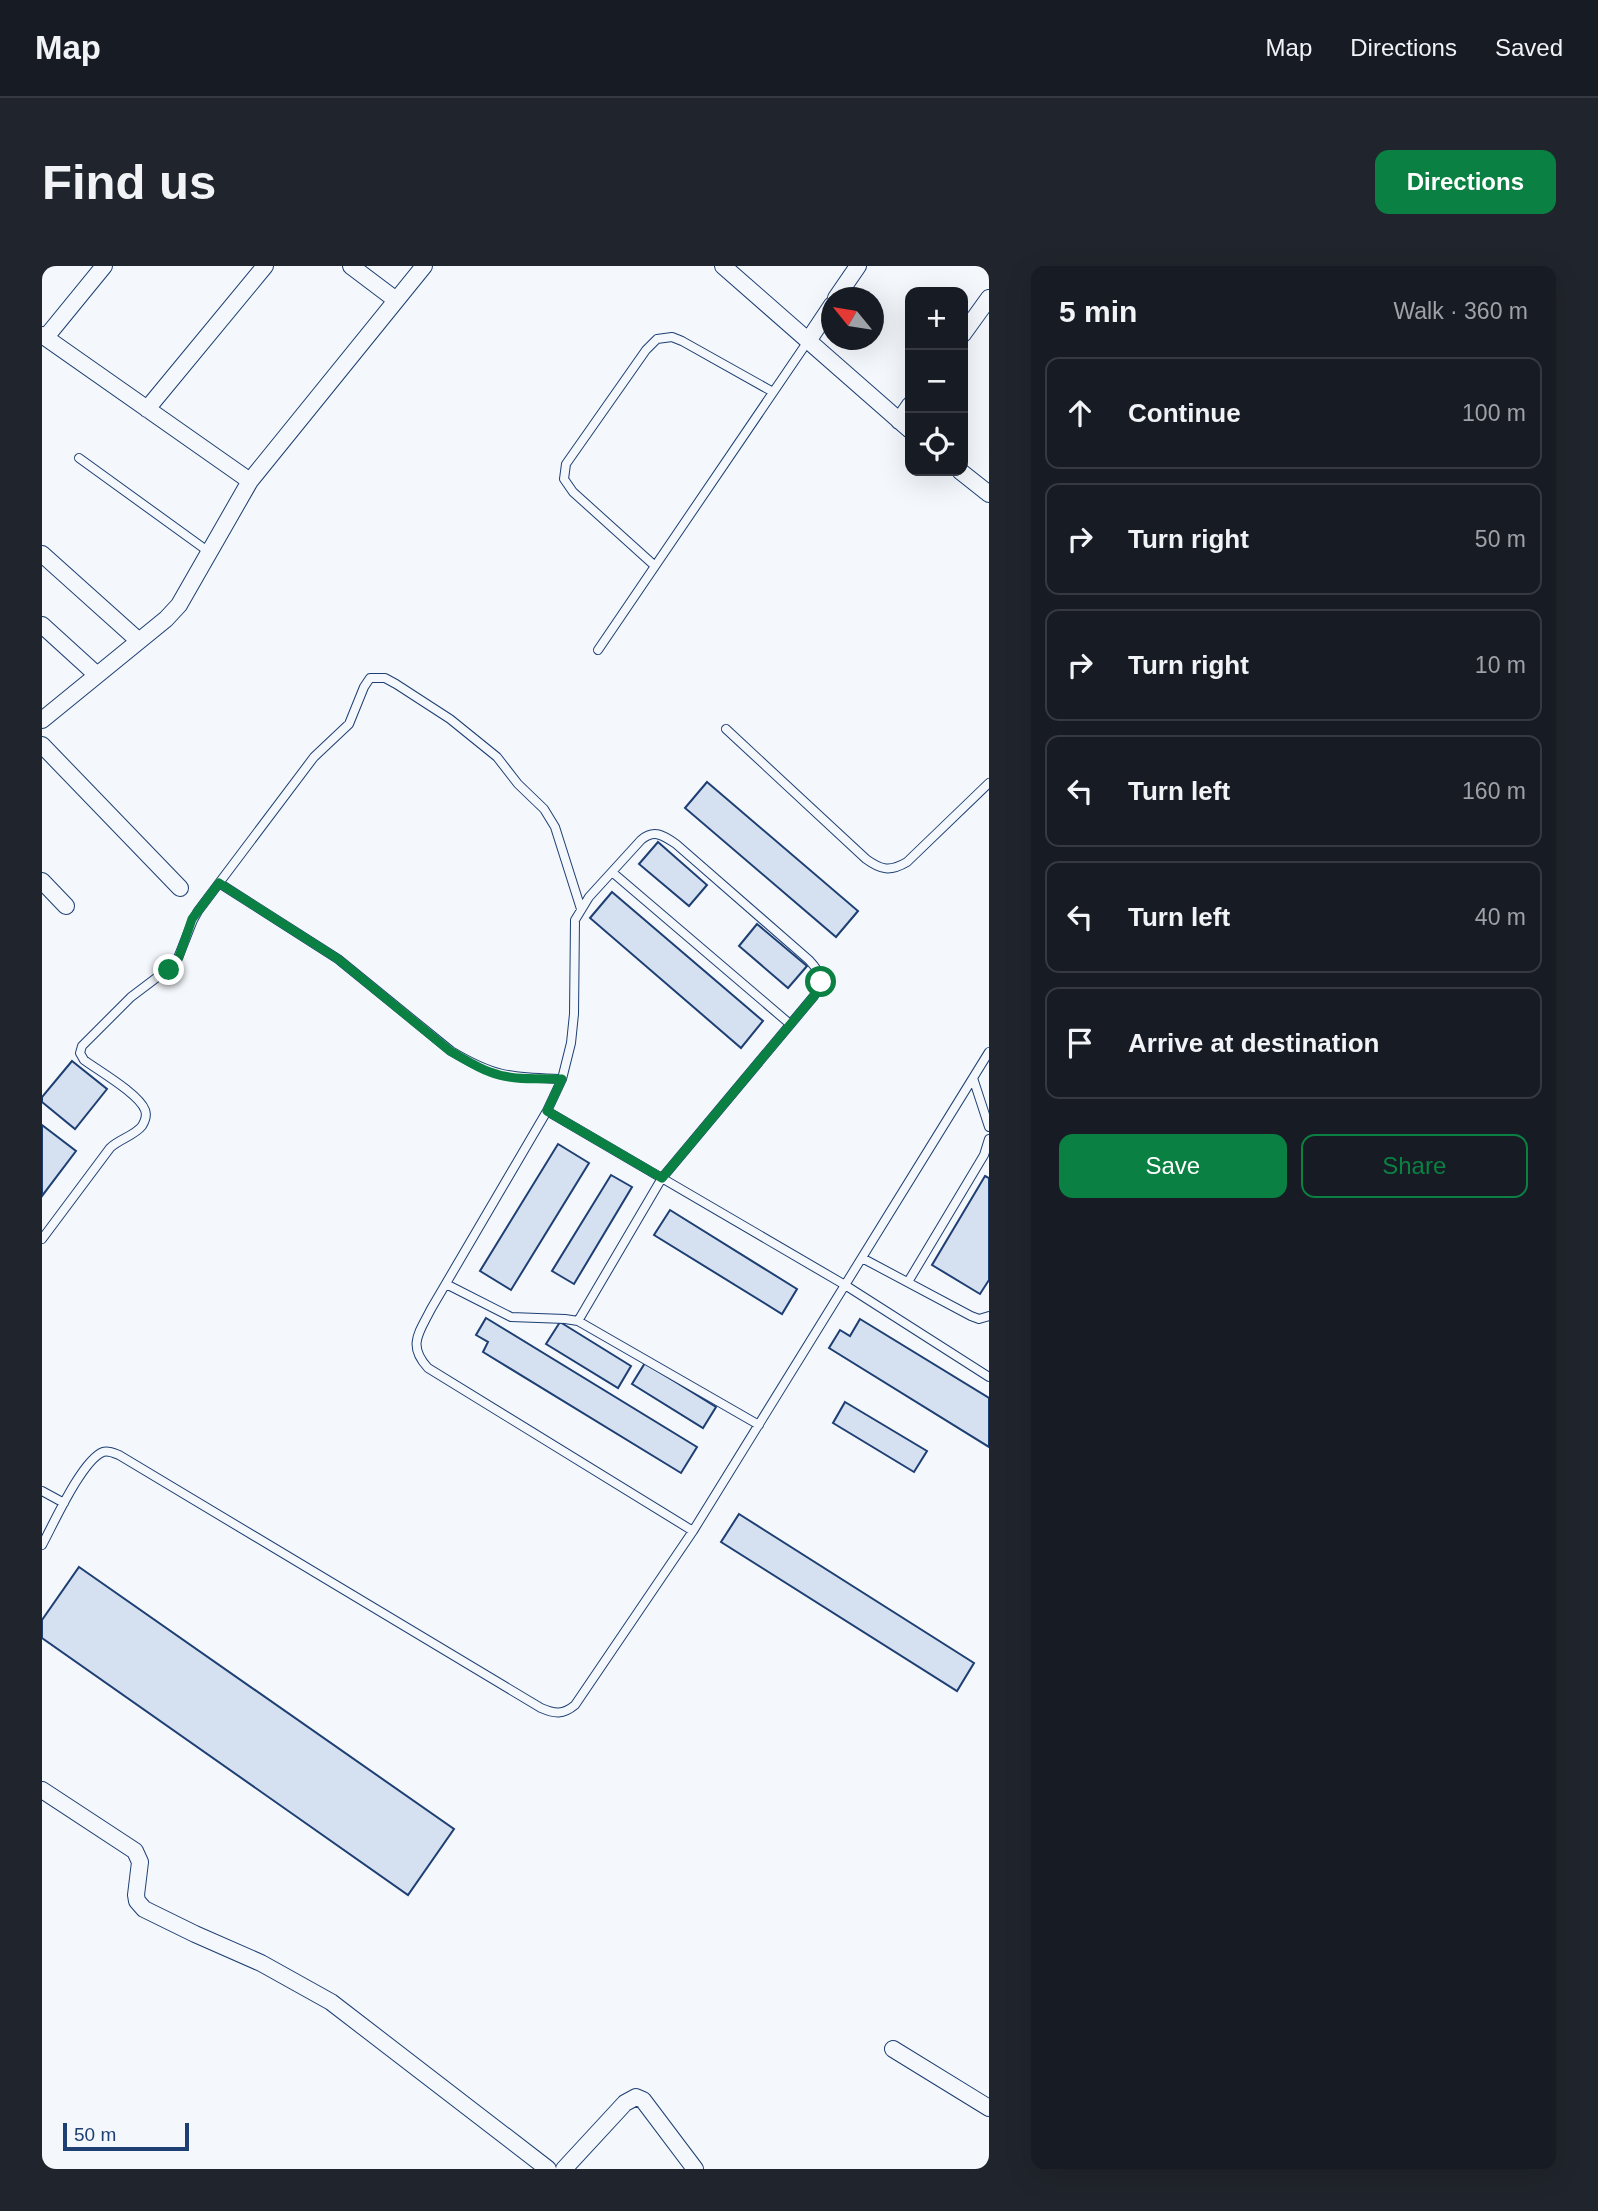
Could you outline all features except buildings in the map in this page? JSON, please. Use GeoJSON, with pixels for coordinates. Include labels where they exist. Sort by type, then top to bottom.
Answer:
{"type":"FeatureCollection","features":[{"type":"Feature","properties":{"kind":"street"},"geometry":{"type":"LineString","coordinates":[[104,266],[44,336],[250,481]]}},
{"type":"Feature","properties":{"kind":"street"},"geometry":{"type":"LineString","coordinates":[[147,409],[265,266]]}},
{"type":"Feature","properties":{"kind":"street"},"geometry":{"type":"LineString","coordinates":[[351,266],[396,300]]}},
{"type":"Feature","properties":{"kind":"street"},"geometry":{"type":"LineString","coordinates":[[42,720],[166,619],[179,605],[250,481],[424,266]]}},
{"type":"Feature","properties":{"kind":"street"},"geometry":{"type":"LineString","coordinates":[[723,266],[904,425]]}},
{"type":"Feature","properties":{"kind":"street"},"geometry":{"type":"LineString","coordinates":[[844,287],[858,266]]}},
{"type":"Feature","properties":{"kind":"street"},"geometry":{"type":"LineString","coordinates":[[968,327],[989,298]]}},
{"type":"Feature","properties":{"kind":"street"},"geometry":{"type":"LineString","coordinates":[[976,316],[989,328]]}},
{"type":"Feature","properties":{"kind":"street"},"geometry":{"type":"LineString","coordinates":[[808,341],[821,321]]}},
{"type":"Feature","properties":{"kind":"street"},"geometry":{"type":"LineString","coordinates":[[966,476],[989,494]]}},
{"type":"Feature","properties":{"kind":"street"},"geometry":{"type":"LineString","coordinates":[[42,554],[139,641]]}},
{"type":"Feature","properties":{"kind":"street"},"geometry":{"type":"LineString","coordinates":[[42,625],[97,675]]}},
{"type":"Feature","properties":{"kind":"street"},"geometry":{"type":"LineString","coordinates":[[42,745],[180,888]]}},
{"type":"Feature","properties":{"kind":"street"},"geometry":{"type":"LineString","coordinates":[[42,881],[66,906]]}},
{"type":"Feature","properties":{"kind":"street"},"geometry":{"type":"LineString","coordinates":[[42,1790],[135,1851],[140,1862],[136,1895],[137,1901],[144,1909],[261,1963],[331,2002],[548,2169]]}},
{"type":"Feature","properties":{"kind":"street"},"geometry":{"type":"LineString","coordinates":[[893,2049],[989,2108]]}},
{"type":"Feature","properties":{"kind":"street"},"geometry":{"type":"LineString","coordinates":[[564,2169],[625,2102],[636,2097],[643,2100],[695,2169]]}},
{"type":"Feature","properties":{"kind":"lane"},"geometry":{"type":"LineString","coordinates":[[655,566],[573,492],[564,479],[566,464],[657,339],[672,337],[682,341],[773,393]]}},
{"type":"Feature","properties":{"kind":"lane"},"geometry":{"type":"LineString","coordinates":[[598,650],[808,341]]}},
{"type":"Feature","properties":{"kind":"lane"},"geometry":{"type":"LineString","coordinates":[[79,458],[209,552]]}},
{"type":"Feature","properties":{"kind":"lane"},"geometry":{"type":"LineString","coordinates":[[42,1239],[110,1148],[137,1130],[146,1117],[140,1102],[84,1060],[80,1050],[131,997],[176,963],[192,919],[314,757],[349,724],[363,687],[374,677],[396,684],[450,719],[497,757],[544,810],[555,827],[581,909]]}},
{"type":"Feature","properties":{"kind":"lane"},"geometry":{"type":"LineString","coordinates":[[726,729],[866,859],[881,869],[896,868],[906,862],[989,783]]}},
{"type":"Feature","properties":{"kind":"lane"},"geometry":{"type":"LineString","coordinates":[[578,1321],[662,1178],[790,1024],[821,982],[820,972],[809,960],[676,844],[660,834],[647,835],[612,872],[575,920],[574,1014],[562,1079],[547,1111],[446,1284],[416,1342],[416,1351],[428,1368],[693,1531]]}},
{"type":"Feature","properties":{"kind":"lane"},"geometry":{"type":"LineString","coordinates":[[612,872],[790,1024]]}},
{"type":"Feature","properties":{"kind":"lane"},"geometry":{"type":"LineString","coordinates":[[219,883],[338,959],[450,1051],[492,1073],[509,1077],[562,1079]]}},
{"type":"Feature","properties":{"kind":"lane"},"geometry":{"type":"LineString","coordinates":[[42,1545],[80,1475],[92,1460],[102,1452],[119,1455],[541,1708],[561,1714],[575,1705],[693,1531],[989,1052]]}},
{"type":"Feature","properties":{"kind":"lane"},"geometry":{"type":"LineString","coordinates":[[973,1079],[989,1127]]}},
{"type":"Feature","properties":{"kind":"lane"},"geometry":{"type":"LineString","coordinates":[[547,1111],[845,1285],[989,1377]]}},
{"type":"Feature","properties":{"kind":"lane"},"geometry":{"type":"LineString","coordinates":[[908,1282],[981,1161],[989,1139]]}},
{"type":"Feature","properties":{"kind":"lane"},"geometry":{"type":"LineString","coordinates":[[981,1161],[989,1167]]}},
{"type":"Feature","properties":{"kind":"lane"},"geometry":{"type":"LineString","coordinates":[[862,1258],[971,1316],[979,1319],[989,1316]]}},
{"type":"Feature","properties":{"kind":"lane"},"geometry":{"type":"LineString","coordinates":[[446,1284],[511,1317],[565,1318],[578,1321],[759,1424]]}},
{"type":"Feature","properties":{"kind":"lane"},"geometry":{"type":"LineString","coordinates":[[42,1491],[64,1503]]}},
{"type":"Feature","properties":{"kind":"route"},"geometry":{"type":"LineString","coordinates":[[169,970],[183,950],[192,919],[219,883],[338,959],[450,1051],[492,1073],[509,1077],[562,1079],[547,1111],[662,1178],[814,996],[821,982]]}}]}
